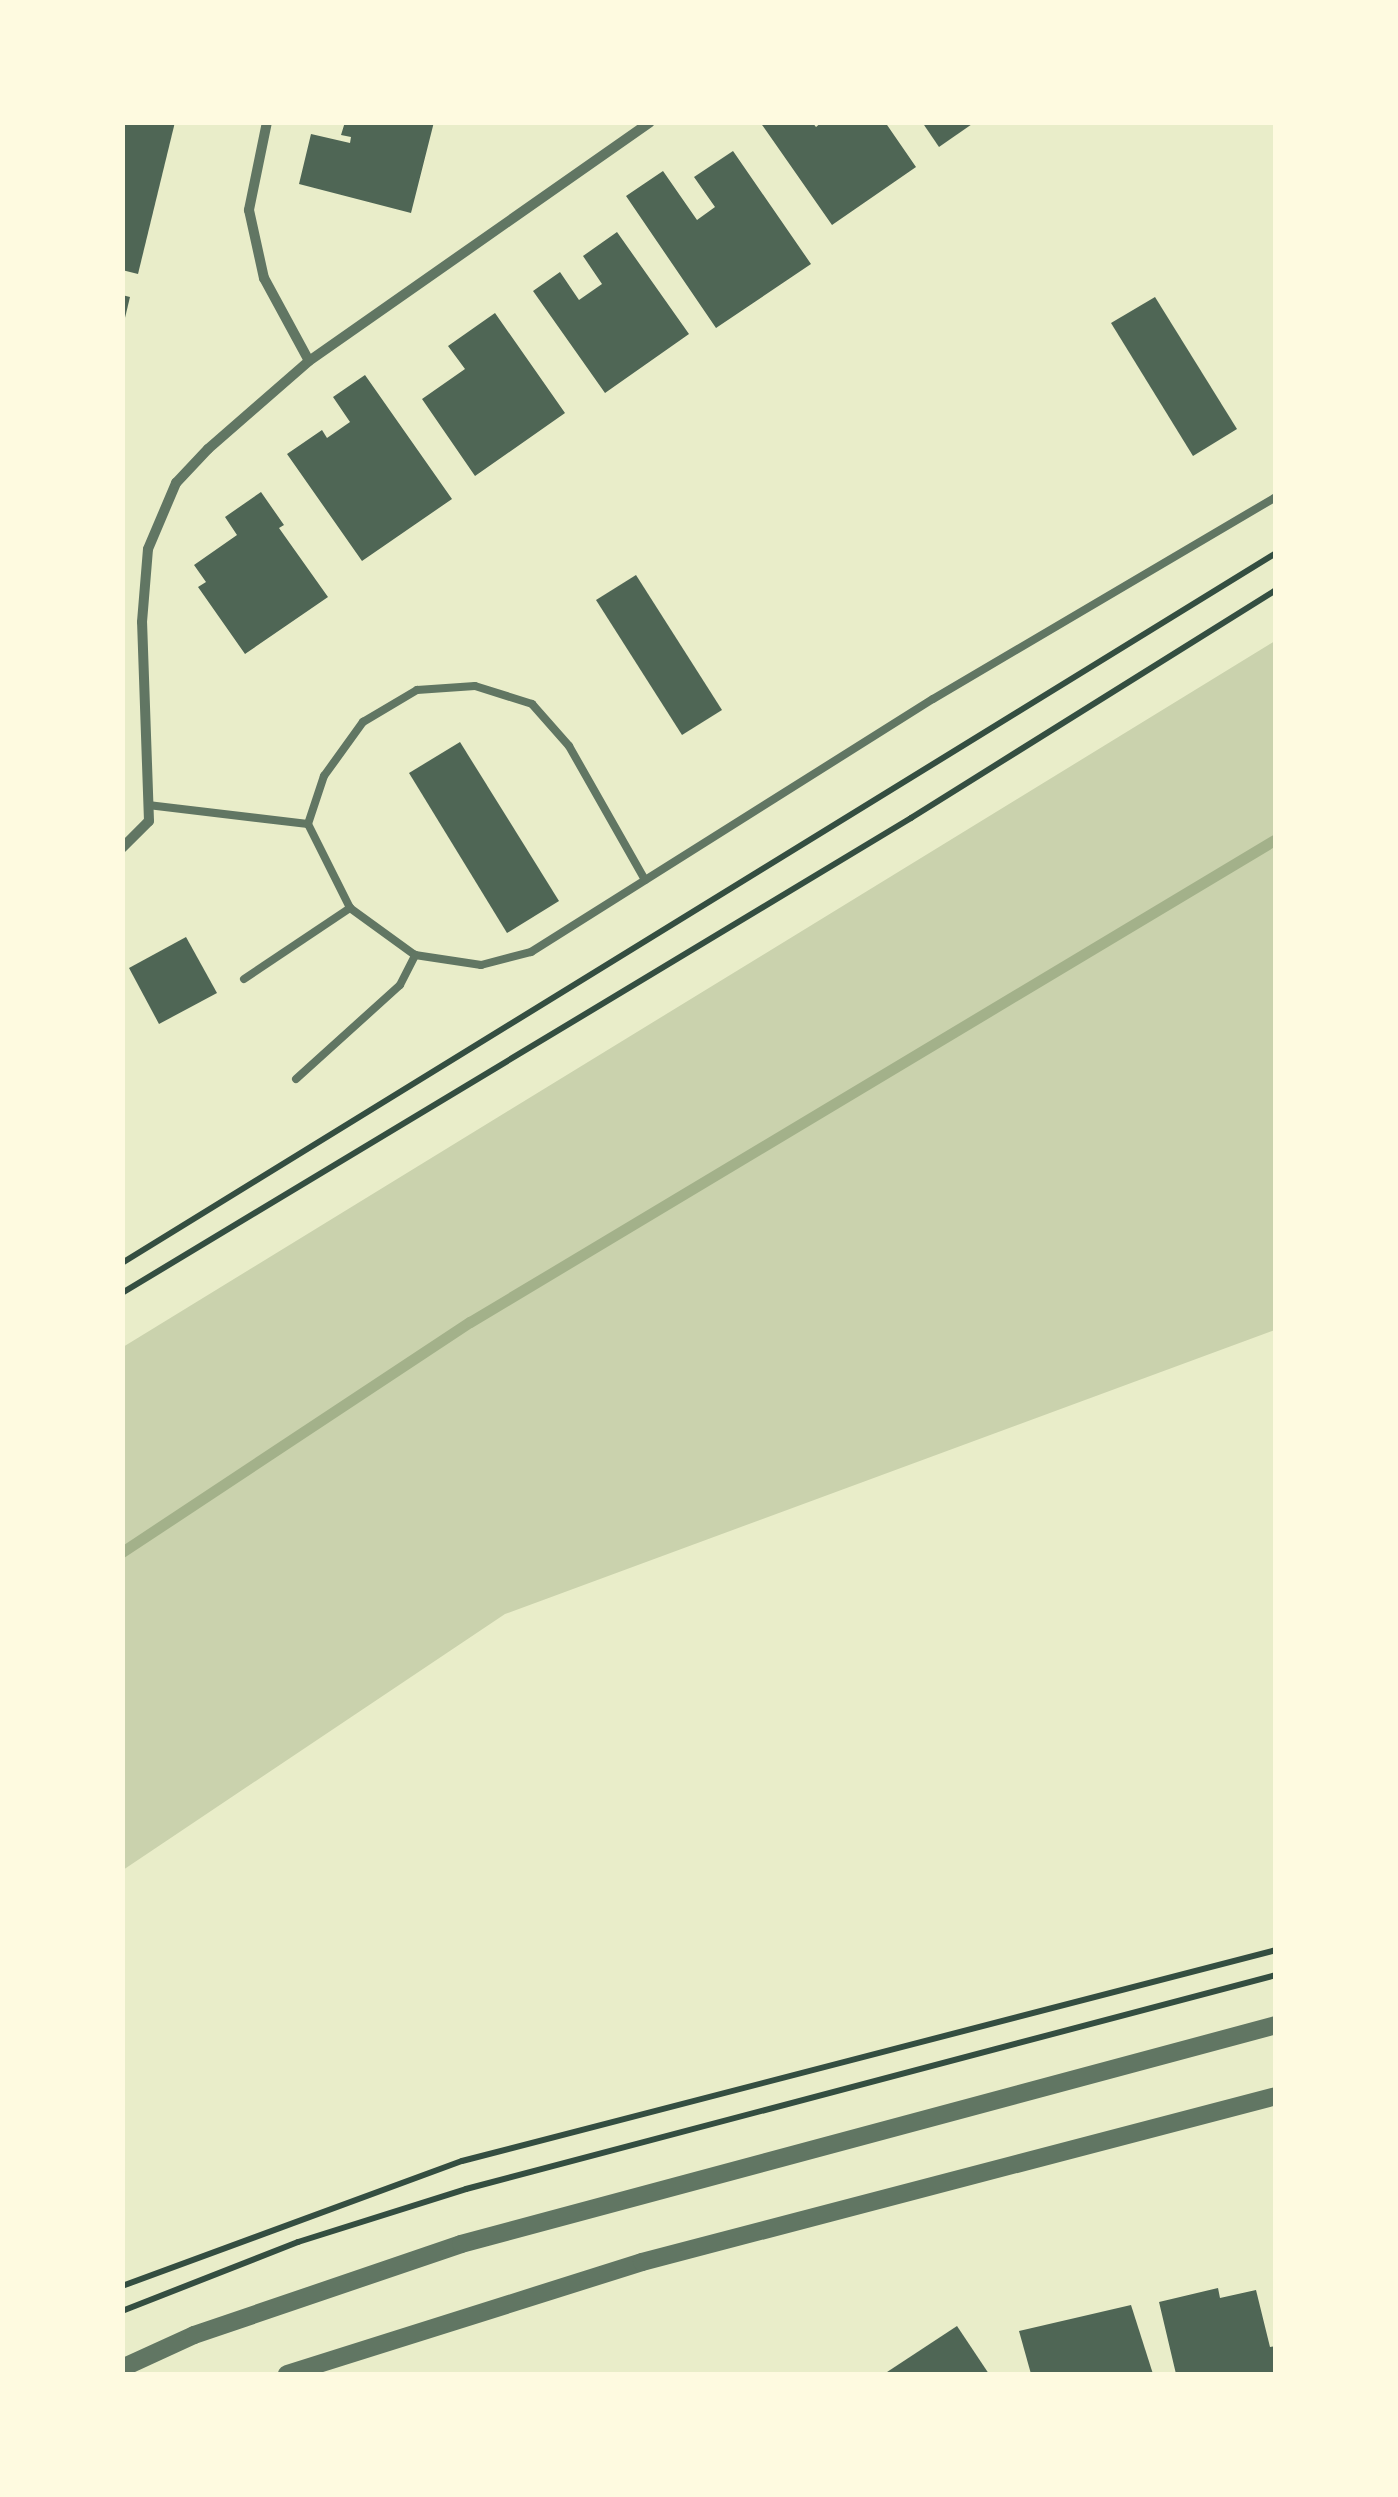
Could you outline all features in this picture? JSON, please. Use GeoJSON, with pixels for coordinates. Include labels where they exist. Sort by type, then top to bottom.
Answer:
{"type":"FeatureCollection","features":[{"type":"Feature","properties":{"kind":"street"},"geometry":{"type":"LineString","coordinates":[[268,122],[250,210],[264,278],[309,361]]}},
{"type":"Feature","properties":{"kind":"street"},"geometry":{"type":"LineString","coordinates":[[122,848],[148,822],[142,622],[148,549],[176,483],[208,449],[309,361],[650,122]]}},
{"type":"Feature","properties":{"kind":"street"},"geometry":{"type":"LineString","coordinates":[[122,2368],[194,2335],[461,2244],[1276,2025]]}},
{"type":"Feature","properties":{"kind":"street"},"geometry":{"type":"LineString","coordinates":[[287,2374],[642,2262],[1276,2096]]}},
{"type":"Feature","properties":{"kind":"lane"},"geometry":{"type":"LineString","coordinates":[[645,880],[570,746],[532,704],[475,686],[417,690],[363,722],[324,776],[308,824],[350,908],[414,955],[482,965],[531,952],[934,699],[1276,498]]}},
{"type":"Feature","properties":{"kind":"lane"},"geometry":{"type":"LineString","coordinates":[[148,806],[308,824]]}},
{"type":"Feature","properties":{"kind":"lane"},"geometry":{"type":"LineString","coordinates":[[244,979],[350,908]]}},
{"type":"Feature","properties":{"kind":"lane"},"geometry":{"type":"LineString","coordinates":[[296,1079],[400,985],[414,955]]}},
{"type":"Feature","properties":{"kind":"path"},"geometry":{"type":"LineString","coordinates":[[122,1263],[1276,553]]}},
{"type":"Feature","properties":{"kind":"path"},"geometry":{"type":"LineString","coordinates":[[122,1294],[912,818],[1276,590]]}},
{"type":"Feature","properties":{"kind":"path"},"geometry":{"type":"LineString","coordinates":[[122,2286],[462,2161],[1276,1950]]}},
{"type":"Feature","properties":{"kind":"path"},"geometry":{"type":"LineString","coordinates":[[122,2311],[298,2242],[466,2189],[1276,1975]]}},
{"type":"Feature","properties":{"kind":"green space"},"geometry":{"type":"Polygon","coordinates":[[[1275,641],[1275,1330],[505,1614],[123,1870],[123,1347],[1275,641]]]}},
{"type":"Feature","properties":{"kind":"building"},"geometry":{"type":"Polygon","coordinates":[[[122,122],[175,122],[138,274],[122,270],[122,122]]]}},
{"type":"Feature","properties":{"kind":"building"},"geometry":{"type":"Polygon","coordinates":[[[345,122],[434,122],[411,213],[299,184],[311,134],[350,143],[351,137],[341,135],[345,122]]]}},
{"type":"Feature","properties":{"kind":"building"},"geometry":{"type":"Polygon","coordinates":[[[760,122],[812,122],[816,127],[822,122],[885,122],[916,167],[832,225],[760,122]]]}},
{"type":"Feature","properties":{"kind":"building"},"geometry":{"type":"Polygon","coordinates":[[[922,122],[975,122],[939,147],[922,122]]]}},
{"type":"Feature","properties":{"kind":"building"},"geometry":{"type":"Polygon","coordinates":[[[733,151],[811,264],[716,328],[626,196],[663,171],[697,220],[715,207],[694,177],[733,151]]]}},
{"type":"Feature","properties":{"kind":"building"},"geometry":{"type":"Polygon","coordinates":[[[617,232],[689,334],[605,393],[533,291],[560,272],[579,300],[602,284],[583,256],[617,232]]]}},
{"type":"Feature","properties":{"kind":"building"},"geometry":{"type":"Polygon","coordinates":[[[122,295],[130,297],[124,322],[122,322],[122,295]]]}},
{"type":"Feature","properties":{"kind":"building"},"geometry":{"type":"Polygon","coordinates":[[[1155,297],[1237,429],[1193,456],[1111,323],[1155,297]]]}},
{"type":"Feature","properties":{"kind":"building"},"geometry":{"type":"Polygon","coordinates":[[[495,313],[565,413],[475,476],[422,399],[465,369],[448,346],[495,313]]]}},
{"type":"Feature","properties":{"kind":"building"},"geometry":{"type":"Polygon","coordinates":[[[365,375],[452,499],[362,561],[287,454],[322,430],[327,438],[350,422],[333,397],[365,375]]]}},
{"type":"Feature","properties":{"kind":"building"},"geometry":{"type":"Polygon","coordinates":[[[261,492],[284,525],[279,528],[328,597],[245,654],[198,587],[206,582],[194,565],[237,535],[225,517],[261,492]]]}},
{"type":"Feature","properties":{"kind":"building"},"geometry":{"type":"Polygon","coordinates":[[[636,575],[722,710],[682,735],[596,600],[636,575]]]}},
{"type":"Feature","properties":{"kind":"building"},"geometry":{"type":"Polygon","coordinates":[[[460,742],[559,901],[507,933],[409,773],[460,742]]]}},
{"type":"Feature","properties":{"kind":"building"},"geometry":{"type":"Polygon","coordinates":[[[186,937],[217,993],[159,1024],[129,968],[186,937]]]}},
{"type":"Feature","properties":{"kind":"building"},"geometry":{"type":"Polygon","coordinates":[[[1218,2288],[1220,2298],[1256,2290],[1270,2347],[1276,2346],[1276,2374],[1176,2374],[1159,2302],[1218,2288]]]}},
{"type":"Feature","properties":{"kind":"building"},"geometry":{"type":"Polygon","coordinates":[[[1131,2305],[1153,2374],[1031,2374],[1019,2331],[1131,2305]]]}},
{"type":"Feature","properties":{"kind":"building"},"geometry":{"type":"Polygon","coordinates":[[[957,2326],[989,2374],[884,2374],[957,2326]]]}},
{"type":"Feature","properties":{"kind":"waterway"},"geometry":{"type":"LineString","coordinates":[[122,1552],[470,1322],[1276,839]]}}]}
